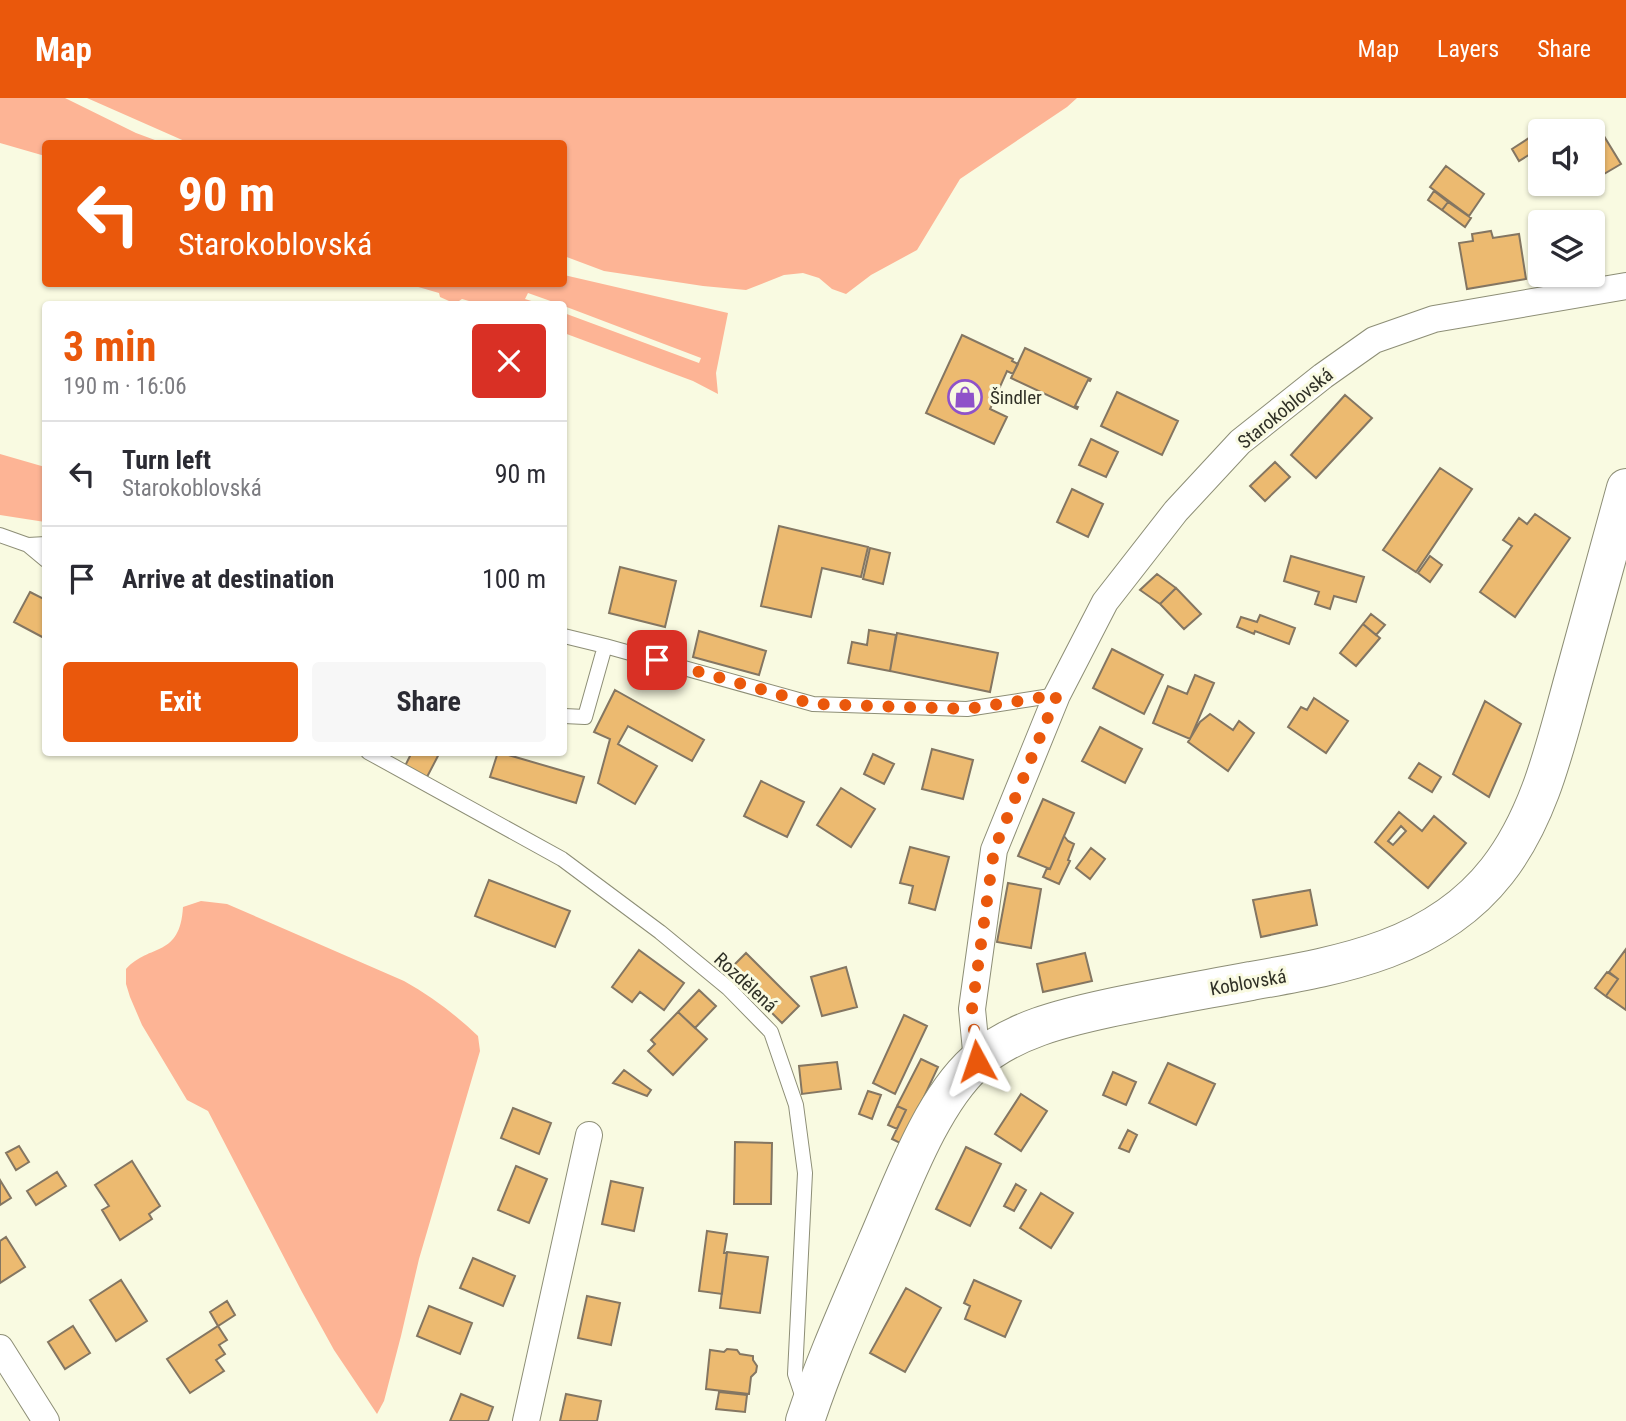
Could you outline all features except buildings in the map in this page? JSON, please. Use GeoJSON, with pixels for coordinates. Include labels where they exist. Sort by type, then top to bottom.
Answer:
{"type":"FeatureCollection","features":[{"type":"Feature","properties":{"kind":"street","name":"Starokoblovská"},"geometry":{"type":"LineString","coordinates":[[977,1061],[972,1009],[994,850],[1057,695],[1104,602],[1176,511],[1240,442],[1323,376],[1374,340],[1434,319],[1626,286]]}},
{"type":"Feature","properties":{"kind":"street","name":"Koblovská"},"geometry":{"type":"LineString","coordinates":[[806,1417],[869,1261],[933,1119],[950,1091],[977,1061],[1014,1038],[1070,1017],[1367,957],[1424,932],[1445,919],[1496,873],[1521,835],[1541,790],[1626,488]]}},
{"type":"Feature","properties":{"kind":"street"},"geometry":{"type":"LineString","coordinates":[[526,1421],[589,1135]]}},
{"type":"Feature","properties":{"kind":"street"},"geometry":{"type":"LineString","coordinates":[[0,1349],[46,1421]]}},
{"type":"Feature","properties":{"kind":"lane"},"geometry":{"type":"LineString","coordinates":[[0,535],[28,545],[42,557]]}},
{"type":"Feature","properties":{"kind":"lane"},"geometry":{"type":"LineString","coordinates":[[28,545],[42,544]]}},
{"type":"Feature","properties":{"kind":"lane"},"geometry":{"type":"LineString","coordinates":[[567,637],[813,704],[967,709],[1057,695]]}},
{"type":"Feature","properties":{"kind":"lane"},"geometry":{"type":"LineString","coordinates":[[567,716],[584,717],[605,646]]}},
{"type":"Feature","properties":{"kind":"lane","name":"Rozdělená"},"geometry":{"type":"LineString","coordinates":[[375,756],[562,859],[660,932],[728,988],[771,1032],[796,1105],[805,1173],[795,1374],[806,1417]]}},
{"type":"Feature","properties":{"kind":"shaded area"},"geometry":{"type":"Polygon","coordinates":[[[0,98],[65,98],[155,140],[42,140],[42,155],[0,143],[0,98]]]}},
{"type":"Feature","properties":{"kind":"shaded area"},"geometry":{"type":"Polygon","coordinates":[[[87,98],[1077,98],[960,179],[917,250],[871,275],[846,294],[832,289],[819,278],[803,273],[784,275],[746,290],[604,271],[567,257],[567,140],[182,140],[87,98]]]}},
{"type":"Feature","properties":{"kind":"shaded area"},"geometry":{"type":"Polygon","coordinates":[[[567,276],[728,313],[716,373],[718,394],[693,381],[567,334],[567,314],[699,363],[701,358],[567,307],[567,301],[551,301],[528,293],[525,299],[531,301],[449,301],[440,297],[439,293],[418,287],[567,287],[567,276]]]}},
{"type":"Feature","properties":{"kind":"shaded area"},"geometry":{"type":"Polygon","coordinates":[[[0,454],[42,466],[42,522],[0,515],[0,454]]]}},
{"type":"Feature","properties":{"kind":"shaded area"},"geometry":{"type":"Polygon","coordinates":[[[201,901],[227,904],[404,981],[443,1006],[478,1036],[480,1051],[419,1259],[384,1401],[377,1414],[334,1350],[208,1111],[187,1100],[142,1025],[130,997],[126,984],[126,969],[135,961],[170,942],[181,923],[183,907],[201,901]]]}},
{"type":"Feature","properties":{"kind":"place","name":"Šindler"},"geometry":{"type":"Point","coordinates":[965,397]}},
{"type":"Feature","properties":{"kind":"route"},"geometry":{"type":"LineString","coordinates":[[657,660],[813,704],[967,709],[1057,695],[994,850],[972,1009],[977,1061]]}}]}
